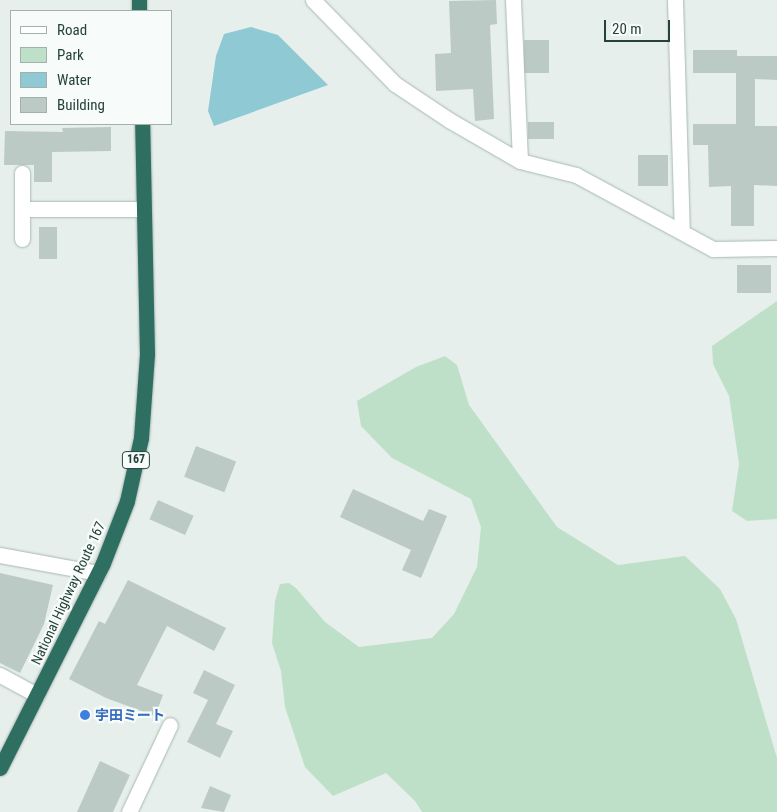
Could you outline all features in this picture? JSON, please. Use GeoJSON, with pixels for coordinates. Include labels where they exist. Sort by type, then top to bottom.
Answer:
{"type":"FeatureCollection","features":[{"type":"Feature","properties":{"kind":"highway","name":"National Highway Route 167"},"geometry":{"type":"LineString","coordinates":[[0,768],[98,573],[127,501],[141,438],[147,354],[142,125]]}},
{"type":"Feature","properties":{"kind":"street"},"geometry":{"type":"LineString","coordinates":[[313,0],[395,84],[449,120],[520,160],[576,175],[682,230],[713,249],[777,248]]}},
{"type":"Feature","properties":{"kind":"street"},"geometry":{"type":"LineString","coordinates":[[513,0],[520,160]]}},
{"type":"Feature","properties":{"kind":"street"},"geometry":{"type":"LineString","coordinates":[[675,0],[682,230]]}},
{"type":"Feature","properties":{"kind":"street"},"geometry":{"type":"LineString","coordinates":[[22,173],[22,239]]}},
{"type":"Feature","properties":{"kind":"street"},"geometry":{"type":"LineString","coordinates":[[22,209],[144,210]]}},
{"type":"Feature","properties":{"kind":"street"},"geometry":{"type":"LineString","coordinates":[[0,555],[98,573]]}},
{"type":"Feature","properties":{"kind":"street"},"geometry":{"type":"LineString","coordinates":[[0,674],[37,695]]}},
{"type":"Feature","properties":{"kind":"street"},"geometry":{"type":"LineString","coordinates":[[129,812],[170,726]]}},
{"type":"Feature","properties":{"kind":"green space"},"geometry":{"type":"Polygon","coordinates":[[[777,301],[777,519],[747,521],[732,511],[739,464],[729,396],[713,364],[712,346],[777,301]]]}},
{"type":"Feature","properties":{"kind":"green space"},"geometry":{"type":"Polygon","coordinates":[[[445,356],[457,365],[469,405],[557,527],[618,565],[685,556],[720,589],[736,619],[777,758],[777,812],[422,812],[415,801],[386,773],[333,796],[305,767],[285,707],[281,671],[272,643],[275,601],[280,584],[289,583],[296,588],[325,622],[359,647],[432,638],[454,614],[477,567],[481,527],[471,499],[392,458],[361,426],[357,401],[416,367],[445,356]]]}},
{"type":"Feature","properties":{"kind":"water"},"geometry":{"type":"Polygon","coordinates":[[[251,27],[278,35],[328,85],[214,126],[208,111],[216,56],[224,34],[251,27]]]}},
{"type":"Feature","properties":{"kind":"building"},"geometry":{"type":"Polygon","coordinates":[[[496,0],[497,24],[490,25],[494,119],[475,121],[473,89],[436,91],[435,54],[451,53],[449,1],[496,0]]]}},
{"type":"Feature","properties":{"kind":"building"},"geometry":{"type":"Polygon","coordinates":[[[524,40],[549,40],[549,73],[524,73],[524,40]]]}},
{"type":"Feature","properties":{"kind":"building"},"geometry":{"type":"Polygon","coordinates":[[[693,50],[737,50],[737,56],[777,56],[777,80],[755,79],[755,126],[777,126],[777,186],[754,185],[754,226],[731,226],[731,186],[709,187],[708,145],[693,145],[693,124],[736,124],[736,73],[693,73],[693,50]]]}},
{"type":"Feature","properties":{"kind":"building"},"geometry":{"type":"Polygon","coordinates":[[[528,122],[554,122],[554,139],[528,139],[528,122]]]}},
{"type":"Feature","properties":{"kind":"building"},"geometry":{"type":"Polygon","coordinates":[[[111,127],[111,151],[52,152],[52,182],[34,182],[34,165],[4,165],[5,131],[63,132],[62,128],[111,127]]]}},
{"type":"Feature","properties":{"kind":"building"},"geometry":{"type":"Polygon","coordinates":[[[638,155],[668,155],[668,186],[638,186],[638,155]]]}},
{"type":"Feature","properties":{"kind":"building"},"geometry":{"type":"Polygon","coordinates":[[[39,227],[57,227],[57,259],[39,259],[39,227]]]}},
{"type":"Feature","properties":{"kind":"building"},"geometry":{"type":"Polygon","coordinates":[[[737,265],[771,265],[771,293],[737,293],[737,265]]]}},
{"type":"Feature","properties":{"kind":"building"},"geometry":{"type":"Polygon","coordinates":[[[196,446],[236,461],[224,492],[184,477],[196,446]]]}},
{"type":"Feature","properties":{"kind":"building"},"geometry":{"type":"Polygon","coordinates":[[[353,489],[423,521],[429,509],[447,516],[421,578],[402,570],[411,550],[340,517],[353,489]]]}},
{"type":"Feature","properties":{"kind":"building"},"geometry":{"type":"Polygon","coordinates":[[[158,500],[194,516],[185,535],[149,519],[158,500]]]}},
{"type":"Feature","properties":{"kind":"building"},"geometry":{"type":"Polygon","coordinates":[[[0,573],[53,585],[44,624],[20,673],[0,663],[0,573]]]}},
{"type":"Feature","properties":{"kind":"building"},"geometry":{"type":"Polygon","coordinates":[[[128,580],[226,628],[214,651],[167,626],[137,685],[163,695],[155,716],[106,698],[69,679],[99,621],[105,624],[128,580]]]}},
{"type":"Feature","properties":{"kind":"building"},"geometry":{"type":"Polygon","coordinates":[[[204,670],[235,685],[216,724],[233,731],[220,758],[187,742],[208,700],[193,693],[204,670]]]}},
{"type":"Feature","properties":{"kind":"building"},"geometry":{"type":"Polygon","coordinates":[[[100,761],[130,775],[113,812],[77,812],[100,761]]]}},
{"type":"Feature","properties":{"kind":"building"},"geometry":{"type":"Polygon","coordinates":[[[210,786],[231,795],[224,812],[201,808],[210,786]]]}},
{"type":"Feature","properties":{"kind":"place","name":"宇田ミート"},"geometry":{"type":"Point","coordinates":[85,715]}}]}
